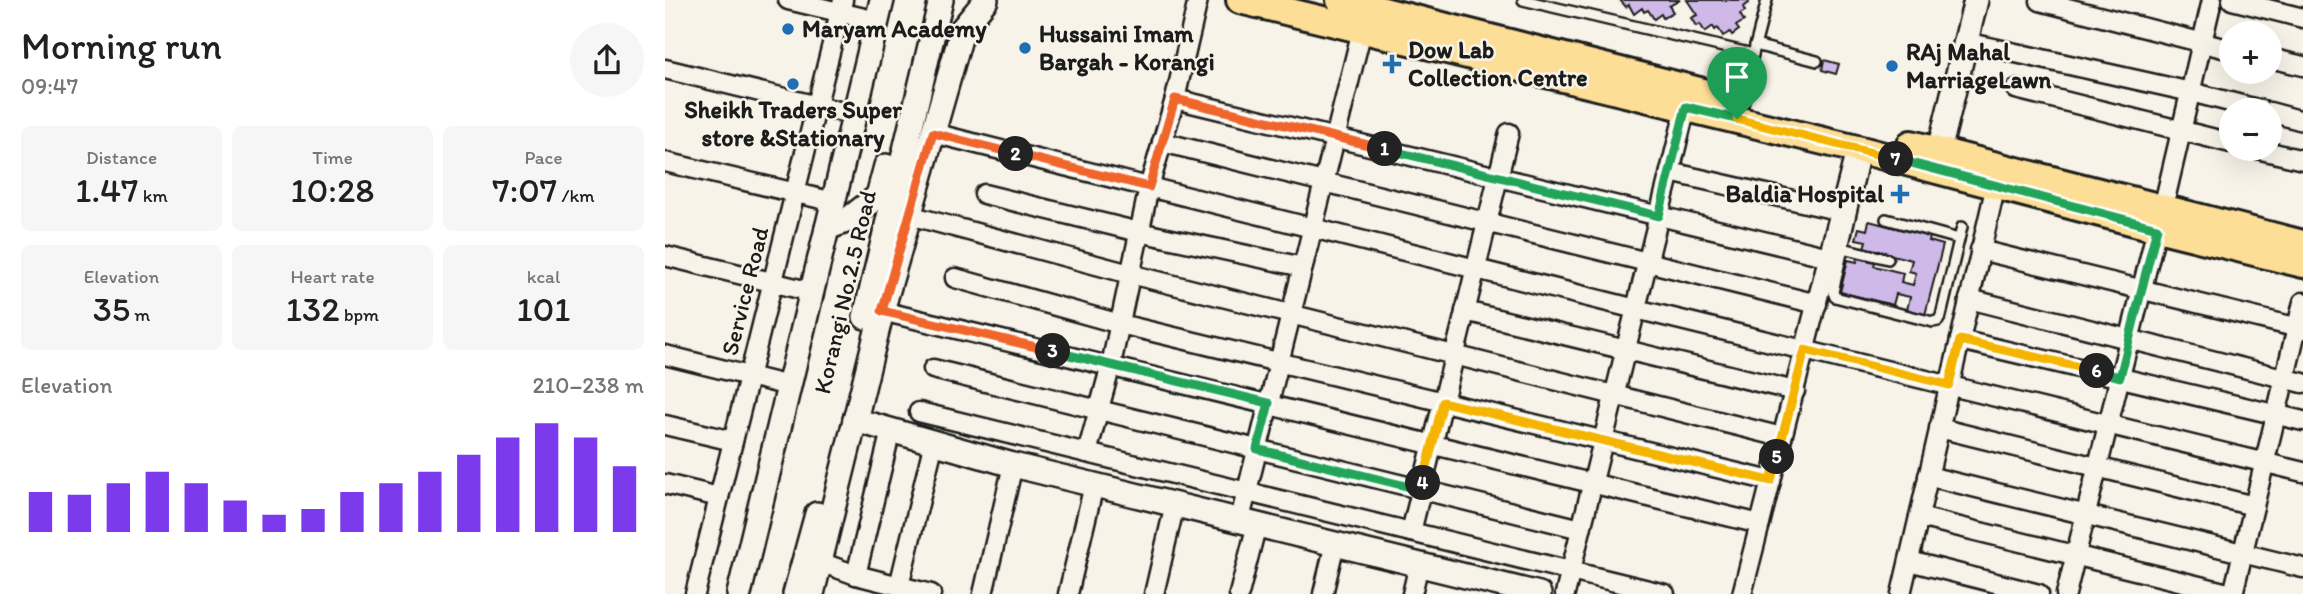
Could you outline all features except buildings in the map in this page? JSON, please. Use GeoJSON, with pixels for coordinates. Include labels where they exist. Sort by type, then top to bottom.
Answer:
{"type":"FeatureCollection","features":[{"type":"Feature","properties":{"kind":"main road"},"geometry":{"type":"LineString","coordinates":[[827,228],[846,221],[878,196],[928,0]]}},
{"type":"Feature","properties":{"kind":"main road","name":"Korangi No.2.5 Road"},"geometry":{"type":"LineString","coordinates":[[795,594],[828,475],[941,0]]}},
{"type":"Feature","properties":{"kind":"main road"},"geometry":{"type":"LineString","coordinates":[[951,0],[963,28]]}},
{"type":"Feature","properties":{"kind":"main road"},"geometry":{"type":"LineString","coordinates":[[812,594],[882,311],[963,28],[986,0]]}},
{"type":"Feature","properties":{"kind":"main road"},"geometry":{"type":"LineString","coordinates":[[1240,0],[1686,107],[1739,111],[1939,151],[2303,264]]}},
{"type":"Feature","properties":{"kind":"main road"},"geometry":{"type":"LineString","coordinates":[[1340,0],[1739,111],[1861,150],[1996,185],[2303,244]]}},
{"type":"Feature","properties":{"kind":"main road"},"geometry":{"type":"LineString","coordinates":[[1939,151],[1976,0]]}},
{"type":"Feature","properties":{"kind":"main road","name":"Korangi No.2.5 Road"},"geometry":{"type":"LineString","coordinates":[[739,594],[882,6]]}},
{"type":"Feature","properties":{"kind":"main road"},"geometry":{"type":"LineString","coordinates":[[855,420],[1013,465],[1419,564],[1495,589],[1539,594]]}},
{"type":"Feature","properties":{"kind":"street"},"geometry":{"type":"LineString","coordinates":[[788,0],[841,6],[882,6]]}},
{"type":"Feature","properties":{"kind":"street"},"geometry":{"type":"LineString","coordinates":[[1087,453],[1111,365],[1149,187],[1175,99],[1198,0]]}},
{"type":"Feature","properties":{"kind":"street"},"geometry":{"type":"LineString","coordinates":[[2066,594],[2182,131],[2212,0]]}},
{"type":"Feature","properties":{"kind":"street"},"geometry":{"type":"LineString","coordinates":[[2232,0],[2303,18]]}},
{"type":"Feature","properties":{"kind":"street"},"geometry":{"type":"LineString","coordinates":[[2040,1],[2219,47]]}},
{"type":"Feature","properties":{"kind":"street","name":"Service Road"},"geometry":{"type":"LineString","coordinates":[[695,594],[841,6]]}},
{"type":"Feature","properties":{"kind":"street"},"geometry":{"type":"LineString","coordinates":[[1239,594],[1248,522],[1247,492],[1362,30]]}},
{"type":"Feature","properties":{"kind":"street"},"geometry":{"type":"LineString","coordinates":[[1966,42],[2219,99]]}},
{"type":"Feature","properties":{"kind":"street"},"geometry":{"type":"LineString","coordinates":[[2282,61],[2303,66]]}},
{"type":"Feature","properties":{"kind":"street"},"geometry":{"type":"LineString","coordinates":[[665,69],[855,115]]}},
{"type":"Feature","properties":{"kind":"street"},"geometry":{"type":"LineString","coordinates":[[2016,89],[2219,139]]}},
{"type":"Feature","properties":{"kind":"street"},"geometry":{"type":"LineString","coordinates":[[1175,99],[1659,216],[1836,252]]}},
{"type":"Feature","properties":{"kind":"street"},"geometry":{"type":"LineString","coordinates":[[1565,594],[1686,107]]}},
{"type":"Feature","properties":{"kind":"street"},"geometry":{"type":"LineString","coordinates":[[2282,116],[2303,121]]}},
{"type":"Feature","properties":{"kind":"street"},"geometry":{"type":"LineString","coordinates":[[933,133],[2303,472]]}},
{"type":"Feature","properties":{"kind":"street"},"geometry":{"type":"LineString","coordinates":[[1412,532],[1509,133]]}},
{"type":"Feature","properties":{"kind":"street"},"geometry":{"type":"LineString","coordinates":[[1162,142],[1817,304]]}},
{"type":"Feature","properties":{"kind":"street"},"geometry":{"type":"LineString","coordinates":[[1742,594],[1817,304],[1836,252],[1841,211],[1861,150]]}},
{"type":"Feature","properties":{"kind":"street"},"geometry":{"type":"LineString","coordinates":[[2282,155],[2303,160]]}},
{"type":"Feature","properties":{"kind":"street"},"geometry":{"type":"LineString","coordinates":[[665,162],[834,202]]}},
{"type":"Feature","properties":{"kind":"street"},"geometry":{"type":"LineString","coordinates":[[1670,172],[1841,211]]}},
{"type":"Feature","properties":{"kind":"street"},"geometry":{"type":"LineString","coordinates":[[1901,594],[1996,185]]}},
{"type":"Feature","properties":{"kind":"street"},"geometry":{"type":"LineString","coordinates":[[984,194],[1139,232],[1303,267]]}},
{"type":"Feature","properties":{"kind":"street"},"geometry":{"type":"LineString","coordinates":[[909,215],[1130,274],[1782,437]]}},
{"type":"Feature","properties":{"kind":"street"},"geometry":{"type":"LineString","coordinates":[[1980,250],[2300,329]]}},
{"type":"Feature","properties":{"kind":"street"},"geometry":{"type":"LineString","coordinates":[[665,256],[812,292]]}},
{"type":"Feature","properties":{"kind":"street"},"geometry":{"type":"LineString","coordinates":[[955,278],[1120,324],[1771,481]]}},
{"type":"Feature","properties":{"kind":"street"},"geometry":{"type":"LineString","coordinates":[[1969,299],[2303,383]]}},
{"type":"Feature","properties":{"kind":"street"},"geometry":{"type":"LineString","coordinates":[[1919,517],[2232,594],[2285,378],[2300,329],[2303,302]]}},
{"type":"Feature","properties":{"kind":"street"},"geometry":{"type":"LineString","coordinates":[[1465,310],[1795,391]]}},
{"type":"Feature","properties":{"kind":"street"},"geometry":{"type":"LineString","coordinates":[[882,311],[1760,523]]}},
{"type":"Feature","properties":{"kind":"street"},"geometry":{"type":"LineString","coordinates":[[1960,340],[2303,421]]}},
{"type":"Feature","properties":{"kind":"street"},"geometry":{"type":"LineString","coordinates":[[665,355],[789,386]]}},
{"type":"Feature","properties":{"kind":"street"},"geometry":{"type":"LineString","coordinates":[[933,369],[1581,529]]}},
{"type":"Feature","properties":{"kind":"street"},"geometry":{"type":"LineString","coordinates":[[919,412],[1665,594]]}},
{"type":"Feature","properties":{"kind":"street"},"geometry":{"type":"LineString","coordinates":[[665,425],[733,441]]}},
{"type":"Feature","properties":{"kind":"street"},"geometry":{"type":"LineString","coordinates":[[1939,428],[2254,506]]}},
{"type":"Feature","properties":{"kind":"street"},"geometry":{"type":"LineString","coordinates":[[856,575],[891,430]]}},
{"type":"Feature","properties":{"kind":"street"},"geometry":{"type":"LineString","coordinates":[[899,586],[934,442]]}},
{"type":"Feature","properties":{"kind":"street"},"geometry":{"type":"LineString","coordinates":[[983,594],[1013,465]]}},
{"type":"Feature","properties":{"kind":"street"},"geometry":{"type":"LineString","coordinates":[[1928,476],[2303,568]]}},
{"type":"Feature","properties":{"kind":"street"},"geometry":{"type":"LineString","coordinates":[[665,484],[719,497]]}},
{"type":"Feature","properties":{"kind":"street"},"geometry":{"type":"LineString","coordinates":[[1068,594],[1094,485]]}},
{"type":"Feature","properties":{"kind":"street"},"geometry":{"type":"LineString","coordinates":[[1154,594],[1175,504]]}},
{"type":"Feature","properties":{"kind":"street"},"geometry":{"type":"LineString","coordinates":[[1323,594],[1335,543]]}},
{"type":"Feature","properties":{"kind":"street"},"geometry":{"type":"LineString","coordinates":[[1909,561],[2039,594]]}},
{"type":"Feature","properties":{"kind":"street"},"geometry":{"type":"LineString","coordinates":[[820,562],[856,575],[932,594]]}},
{"type":"Feature","properties":{"kind":"street"},"geometry":{"type":"LineString","coordinates":[[1412,594],[1419,564]]}},
{"type":"Feature","properties":{"kind":"lane"},"geometry":{"type":"LineString","coordinates":[[1527,0],[1754,50],[1817,61]]}},
{"type":"Feature","properties":{"kind":"lane"},"geometry":{"type":"LineString","coordinates":[[1739,111],[1767,0]]}},
{"type":"Feature","properties":{"kind":"lane"},"geometry":{"type":"LineString","coordinates":[[1853,181],[1836,252],[1833,292],[1835,297],[1933,322],[1938,321],[1962,227]]}},
{"type":"Feature","properties":{"kind":"lane"},"geometry":{"type":"LineString","coordinates":[[1886,219],[1959,239]]}},
{"type":"Feature","properties":{"kind":"lane"},"geometry":{"type":"LineString","coordinates":[[1836,252],[1888,259]]}},
{"type":"Feature","properties":{"kind":"place","name":"Maryam Academy"},"geometry":{"type":"Point","coordinates":[788,29]}},
{"type":"Feature","properties":{"kind":"place","name":"Hussaini Imam Bargah - Korangi"},"geometry":{"type":"Point","coordinates":[1025,48]}},
{"type":"Feature","properties":{"kind":"place","name":"Dow Lab Collection Centre"},"geometry":{"type":"Point","coordinates":[1392,64]}},
{"type":"Feature","properties":{"kind":"place","name":"RAj Mahal MarriageLawn"},"geometry":{"type":"Point","coordinates":[1892,66]}},
{"type":"Feature","properties":{"kind":"place","name":"Sheikh Traders Super store &Stationary"},"geometry":{"type":"Point","coordinates":[793,84]}},
{"type":"Feature","properties":{"kind":"place","name":"Baldia Hospital"},"geometry":{"type":"Point","coordinates":[1900,194]}},
{"type":"Feature","properties":{"kind":"route"},"geometry":{"type":"LineString","coordinates":[[1175,99],[1659,216],[1686,107],[1737,119],[2157,228],[2120,377],[1960,340],[1949,385],[1805,350],[1771,481],[1443,402],[1422,490],[1257,449],[1269,403],[882,311],[933,133],[1149,187],[1175,99]]}}]}
